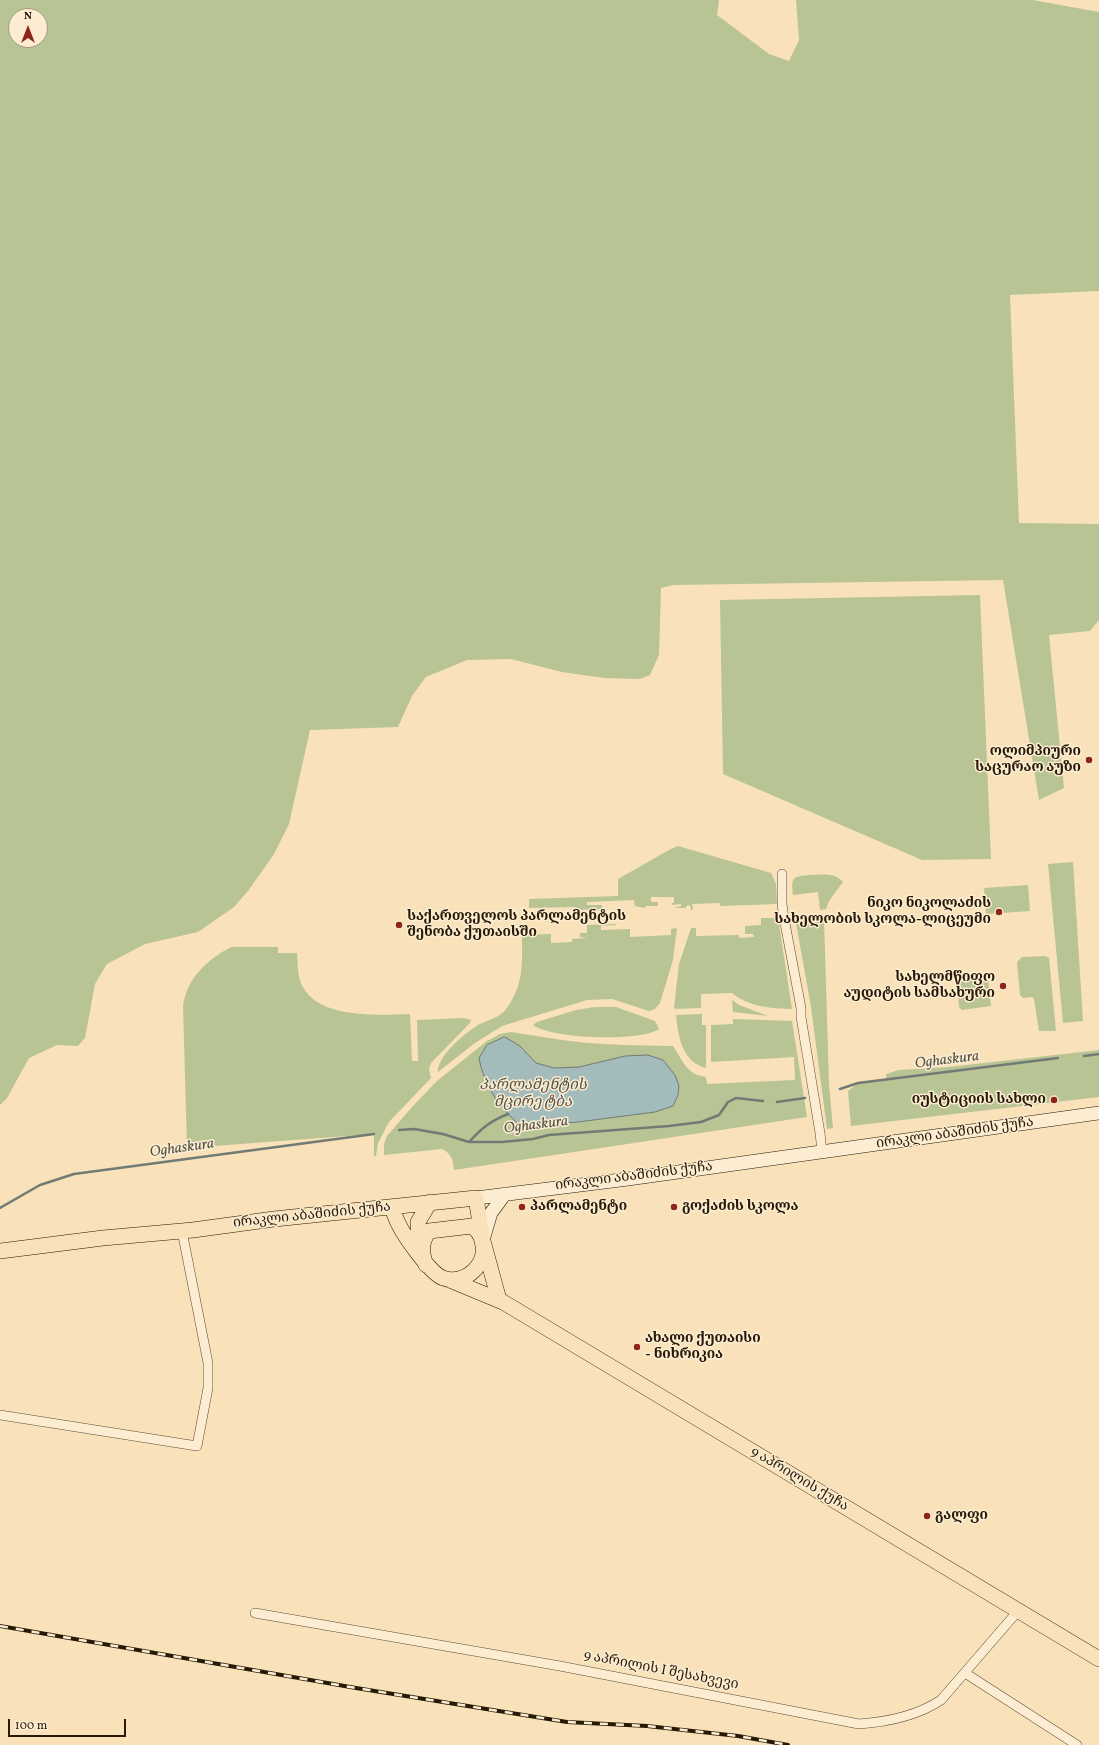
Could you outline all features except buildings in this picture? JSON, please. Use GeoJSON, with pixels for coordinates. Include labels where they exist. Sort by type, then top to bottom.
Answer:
{"type":"FeatureCollection","features":[{"type":"Feature","properties":{"kind":"main road","name":"ირაკლი აბაშიძის ქუჩა"},"geometry":{"type":"LineString","coordinates":[[0,1251],[103,1238],[182,1231],[274,1219],[392,1208],[430,1202],[476,1198],[628,1179],[1099,1113]]}},
{"type":"Feature","properties":{"kind":"main road"},"geometry":{"type":"LineString","coordinates":[[483,1242],[491,1213],[505,1194]]}},
{"type":"Feature","properties":{"kind":"main road"},"geometry":{"type":"LineString","coordinates":[[392,1208],[399,1224],[434,1274],[450,1280],[462,1279],[472,1273],[480,1264],[484,1253],[480,1214],[476,1198]]}},
{"type":"Feature","properties":{"kind":"main road"},"geometry":{"type":"LineString","coordinates":[[423,1259],[418,1222],[430,1202]]}},
{"type":"Feature","properties":{"kind":"main road"},"geometry":{"type":"LineString","coordinates":[[423,1259],[422,1247],[429,1231],[472,1226],[479,1233],[483,1242],[499,1300]]}},
{"type":"Feature","properties":{"kind":"main road","name":"9 აპრილის ქუჩა"},"geometry":{"type":"LineString","coordinates":[[450,1280],[499,1300],[1099,1659]]}},
{"type":"Feature","properties":{"kind":"street"},"geometry":{"type":"LineString","coordinates":[[782,874],[782,904],[784,918],[801,1008],[800,1017],[822,1152]]}},
{"type":"Feature","properties":{"kind":"street"},"geometry":{"type":"LineString","coordinates":[[0,1415],[197,1446],[208,1388],[208,1363],[182,1231]]}},
{"type":"Feature","properties":{"kind":"street","name":"9 აპრილის I შესახვევი"},"geometry":{"type":"LineString","coordinates":[[255,1613],[560,1666],[858,1724],[893,1720],[928,1708],[941,1700],[1018,1611]]}},
{"type":"Feature","properties":{"kind":"street"},"geometry":{"type":"LineString","coordinates":[[965,1673],[1077,1745]]}},
{"type":"Feature","properties":{"kind":"green space"},"geometry":{"type":"Polygon","coordinates":[[[0,0],[719,0],[717,15],[769,54],[789,61],[799,40],[796,0],[1033,0],[1099,12],[1099,291],[1010,295],[1019,523],[1099,524],[1099,620],[1090,631],[1049,635],[1064,788],[1039,800],[1003,580],[673,585],[661,588],[659,655],[650,675],[640,679],[604,678],[562,672],[511,659],[467,660],[426,677],[412,696],[398,727],[310,730],[289,824],[274,854],[248,891],[234,907],[198,932],[145,944],[107,964],[95,984],[85,1038],[78,1046],[57,1045],[29,1058],[7,1098],[0,1105],[0,0]]]}},
{"type":"Feature","properties":{"kind":"green space"},"geometry":{"type":"Polygon","coordinates":[[[980,595],[991,859],[922,860],[723,774],[720,600],[980,595]]]}},
{"type":"Feature","properties":{"kind":"green space"},"geometry":{"type":"Polygon","coordinates":[[[678,846],[771,873],[776,884],[777,904],[720,906],[720,903],[692,904],[693,910],[691,910],[690,905],[686,906],[686,908],[674,908],[681,906],[681,904],[672,905],[672,903],[674,903],[674,897],[651,897],[651,902],[658,902],[658,906],[645,906],[645,908],[635,906],[634,900],[587,902],[587,905],[602,905],[602,909],[575,910],[575,907],[529,908],[529,899],[618,896],[618,879],[678,846]]]}},
{"type":"Feature","properties":{"kind":"green space"},"geometry":{"type":"Polygon","coordinates":[[[1073,862],[1083,1021],[1063,1023],[1048,864],[1073,862]]]}},
{"type":"Feature","properties":{"kind":"green space"},"geometry":{"type":"Polygon","coordinates":[[[832,875],[843,882],[829,901],[826,909],[820,910],[818,892],[793,895],[792,885],[794,879],[799,876],[832,875]]]}},
{"type":"Feature","properties":{"kind":"green space"},"geometry":{"type":"Polygon","coordinates":[[[1028,885],[1030,911],[986,914],[984,888],[1028,885]]]}},
{"type":"Feature","properties":{"kind":"green space"},"geometry":{"type":"Polygon","coordinates":[[[761,918],[778,918],[792,1009],[752,1004],[732,993],[701,994],[701,1008],[674,1008],[679,964],[691,928],[696,928],[696,936],[739,935],[739,938],[754,937],[753,934],[745,934],[745,926],[761,925],[761,918]]]}},
{"type":"Feature","properties":{"kind":"green space"},"geometry":{"type":"Polygon","coordinates":[[[824,919],[829,1084],[833,1128],[827,1129],[811,1007],[796,923],[824,919]]]}},
{"type":"Feature","properties":{"kind":"green space"},"geometry":{"type":"Polygon","coordinates":[[[616,924],[601,926],[601,930],[630,929],[630,937],[671,935],[671,929],[677,928],[673,960],[660,1003],[655,1009],[649,1011],[612,999],[587,1000],[502,1026],[475,1043],[438,1072],[442,1059],[459,1039],[478,1025],[501,1014],[513,999],[521,973],[522,935],[551,934],[551,943],[572,942],[572,939],[587,938],[580,937],[580,933],[587,933],[587,925],[616,924]]]}},
{"type":"Feature","properties":{"kind":"green space"},"geometry":{"type":"Polygon","coordinates":[[[231,947],[278,947],[278,953],[297,953],[298,971],[303,987],[311,997],[323,1005],[336,1010],[351,1013],[383,1015],[410,1014],[412,1061],[418,1061],[417,1020],[464,1018],[471,1020],[470,1023],[431,1063],[429,1069],[431,1078],[389,1122],[378,1143],[376,1156],[374,1156],[374,1134],[187,1148],[183,1006],[185,996],[194,978],[206,964],[231,947]]]}},
{"type":"Feature","properties":{"kind":"green space"},"geometry":{"type":"Polygon","coordinates":[[[1045,956],[1049,958],[1056,1031],[1039,1031],[1034,999],[1032,997],[1023,998],[1020,995],[1017,962],[1022,957],[1045,956]]]}},
{"type":"Feature","properties":{"kind":"green space"},"geometry":{"type":"Polygon","coordinates":[[[985,973],[988,976],[991,1006],[962,1010],[959,1007],[958,975],[985,973]]]}},
{"type":"Feature","properties":{"kind":"green space"},"geometry":{"type":"Polygon","coordinates":[[[732,1000],[739,1005],[768,1016],[733,1012],[732,1000]]]}},
{"type":"Feature","properties":{"kind":"green space"},"geometry":{"type":"Polygon","coordinates":[[[595,1007],[616,1007],[655,1021],[659,1029],[634,1036],[596,1037],[557,1033],[543,1030],[533,1025],[537,1022],[576,1010],[595,1007]]]}},
{"type":"Feature","properties":{"kind":"green space"},"geometry":{"type":"Polygon","coordinates":[[[702,1014],[702,1025],[706,1025],[706,1068],[698,1065],[686,1054],[680,1039],[676,1015],[702,1014]]]}},
{"type":"Feature","properties":{"kind":"green space"},"geometry":{"type":"Polygon","coordinates":[[[733,1019],[792,1021],[807,1117],[454,1170],[451,1158],[448,1153],[442,1149],[384,1155],[384,1144],[387,1136],[412,1107],[437,1081],[487,1041],[500,1034],[511,1032],[587,1043],[673,1046],[690,1070],[706,1077],[707,1084],[795,1080],[794,1057],[711,1062],[711,1025],[733,1024],[733,1019]]]}},
{"type":"Feature","properties":{"kind":"green space"},"geometry":{"type":"Polygon","coordinates":[[[1099,1050],[1099,1097],[851,1126],[848,1091],[858,1083],[886,1079],[886,1074],[899,1070],[949,1067],[1099,1050]]]}},
{"type":"Feature","properties":{"kind":"water","name":"პარლამენტის მცირე ტბა"},"geometry":{"type":"Polygon","coordinates":[[[505,1037],[520,1046],[536,1063],[554,1068],[579,1067],[625,1056],[648,1055],[663,1060],[675,1075],[679,1086],[678,1095],[673,1106],[655,1112],[578,1122],[532,1126],[519,1125],[493,1095],[481,1068],[479,1058],[487,1045],[505,1037]]]}},
{"type":"Feature","properties":{"kind":"waterway"},"geometry":{"type":"LineString","coordinates":[[1084,1056],[1099,1054]]}},
{"type":"Feature","properties":{"kind":"waterway","name":"Oghaskura"},"geometry":{"type":"LineString","coordinates":[[840,1089],[858,1083],[1058,1058]]}},
{"type":"Feature","properties":{"kind":"waterway","name":"Oghaskura"},"geometry":{"type":"LineString","coordinates":[[399,1130],[414,1129],[443,1134],[469,1142],[502,1142],[533,1139],[549,1135],[669,1126],[701,1122],[719,1115],[728,1102],[736,1098],[763,1101]]}},
{"type":"Feature","properties":{"kind":"waterway","name":"Oghaskura"},"geometry":{"type":"LineString","coordinates":[[777,1102],[805,1098]]}},
{"type":"Feature","properties":{"kind":"waterway"},"geometry":{"type":"LineString","coordinates":[[469,1142],[486,1126],[508,1114]]}},
{"type":"Feature","properties":{"kind":"waterway","name":"Oghaskura"},"geometry":{"type":"LineString","coordinates":[[0,1208],[40,1185],[74,1174],[374,1134]]}},
{"type":"Feature","properties":{"kind":"railway"},"geometry":{"type":"LineString","coordinates":[[0,1626],[356,1688],[567,1722],[647,1726],[738,1736],[788,1745]]}},
{"type":"Feature","properties":{"kind":"place","name":"ოლიმპიური საცურაო აუზი"},"geometry":{"type":"Point","coordinates":[1089,760]}},
{"type":"Feature","properties":{"kind":"place","name":"ნიკო ნიკოლაძის სახელობის სკოლა-ლიცეუმი"},"geometry":{"type":"Point","coordinates":[999,912]}},
{"type":"Feature","properties":{"kind":"place","name":"საქართველოს პარლამენტის შენობა ქუთაისში"},"geometry":{"type":"Point","coordinates":[399,925]}},
{"type":"Feature","properties":{"kind":"place","name":"სახელმწიფო აუდიტის სამსახური"},"geometry":{"type":"Point","coordinates":[1003,986]}},
{"type":"Feature","properties":{"kind":"place","name":"იუსტიციის სახლი"},"geometry":{"type":"Point","coordinates":[1054,1100]}},
{"type":"Feature","properties":{"kind":"place","name":"პარლამენტი"},"geometry":{"type":"Point","coordinates":[522,1207]}},
{"type":"Feature","properties":{"kind":"place","name":"გოქაძის სკოლა"},"geometry":{"type":"Point","coordinates":[674,1207]}},
{"type":"Feature","properties":{"kind":"place","name":"ახალი ქუთაისი - ნიხრიკია"},"geometry":{"type":"Point","coordinates":[637,1347]}},
{"type":"Feature","properties":{"kind":"place","name":"გალფი"},"geometry":{"type":"Point","coordinates":[927,1516]}}]}
